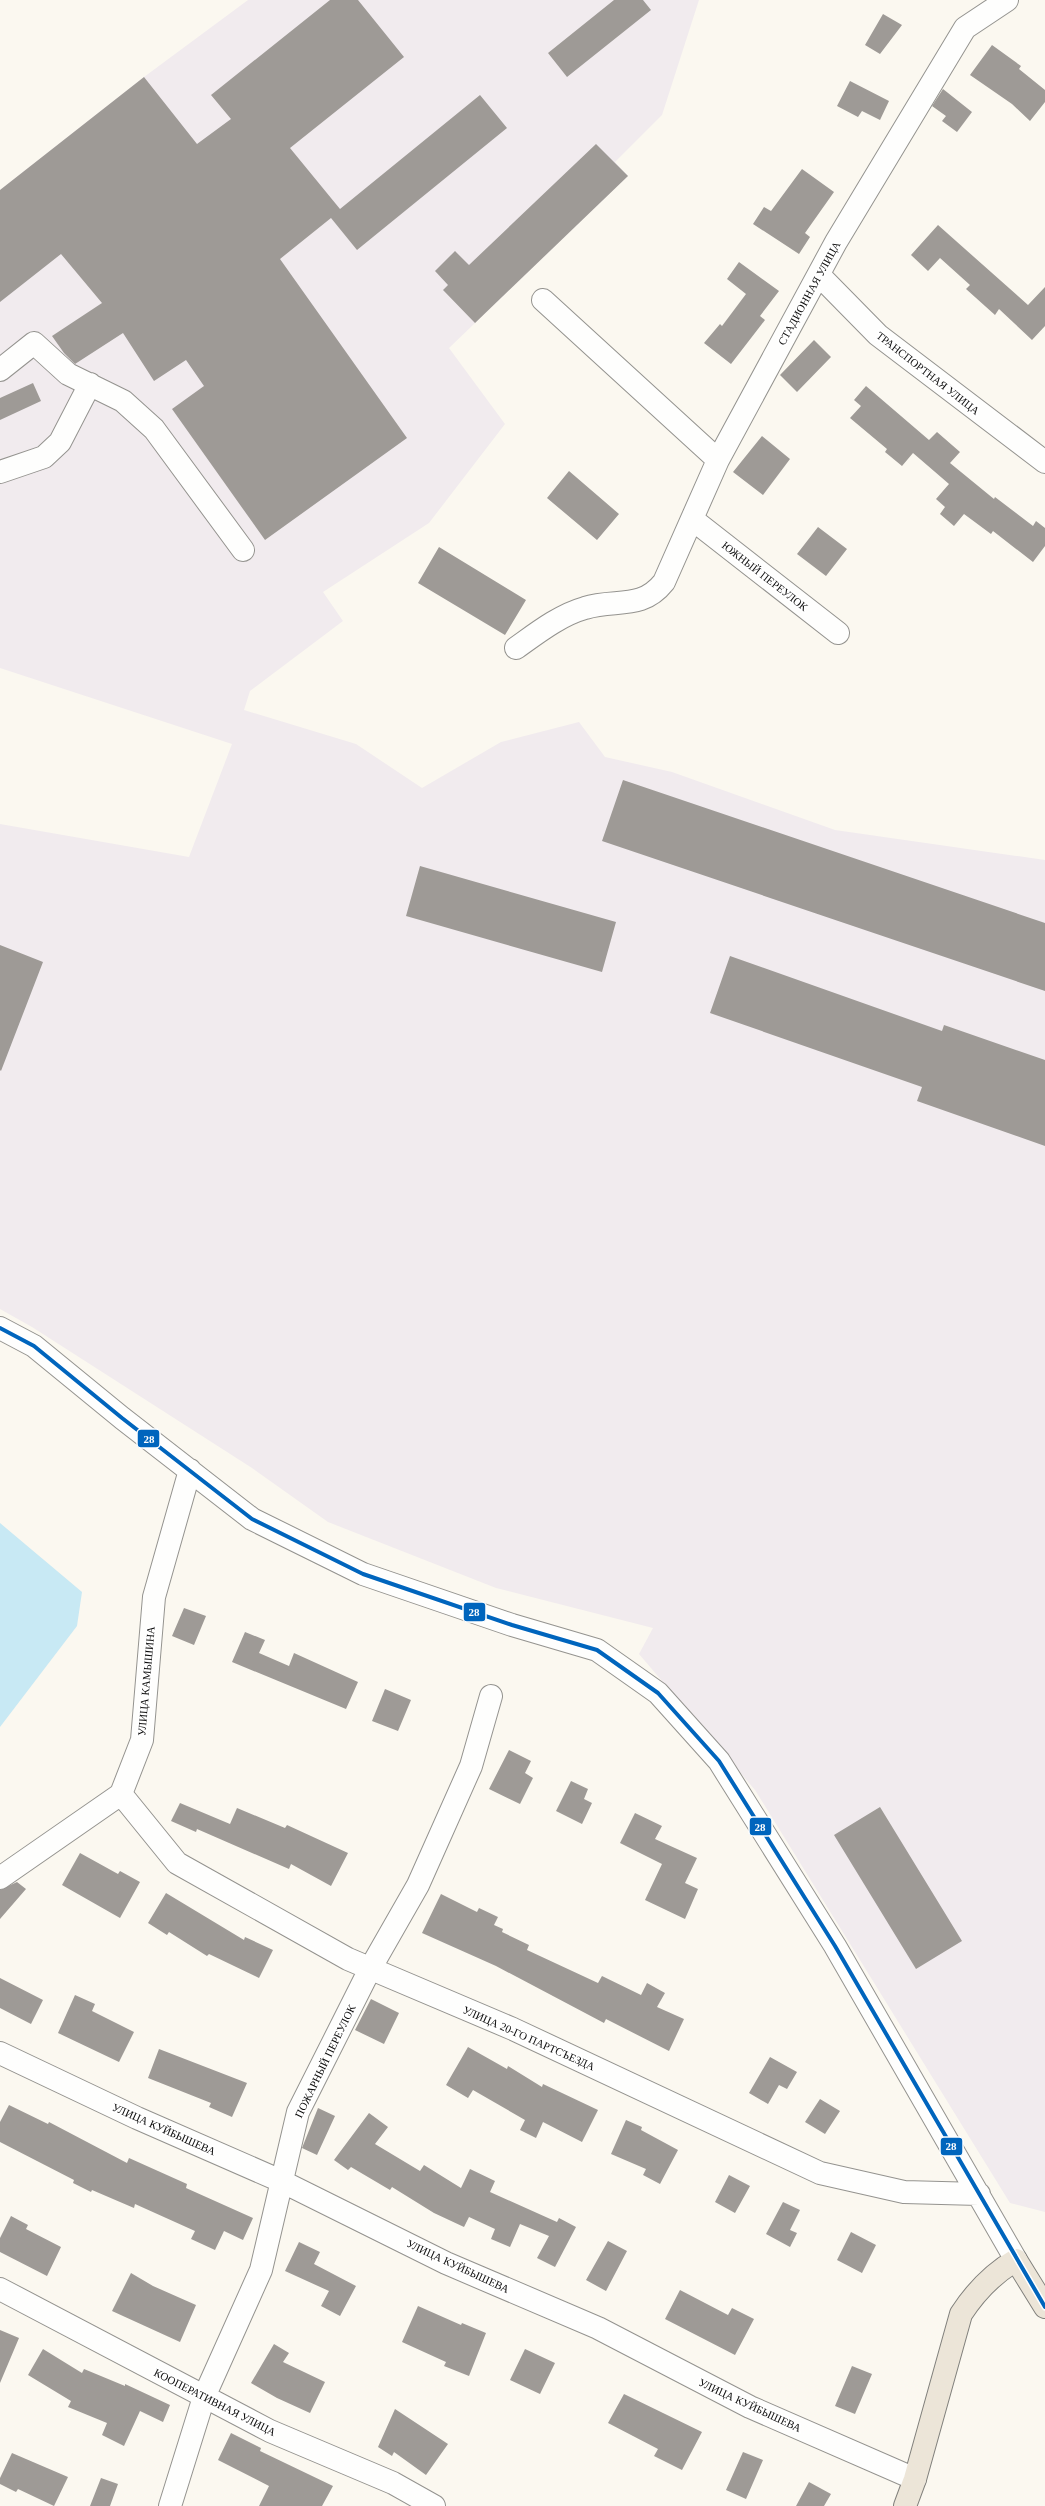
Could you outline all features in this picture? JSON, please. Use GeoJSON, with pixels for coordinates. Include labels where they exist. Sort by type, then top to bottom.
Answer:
{"type":"FeatureCollection","features":[{"type":"Feature","properties":{"kind":"main road"},"geometry":{"type":"LineString","coordinates":[[906,2506],[915,2479],[961,2314],[975,2293],[996,2272],[1016,2260],[1045,2307]]}},
{"type":"Feature","properties":{"kind":"street","name":"СТАДИОННАЯ УЛИЦА"},"geometry":{"type":"LineString","coordinates":[[516,648],[552,624],[586,607],[638,601],[650,596],[664,582],[718,460],[819,275],[965,28],[1007,0]]}},
{"type":"Feature","properties":{"kind":"street","name":"ТРАНСПОРТНАЯ УЛИЦА"},"geometry":{"type":"LineString","coordinates":[[819,275],[878,335],[1045,462]]}},
{"type":"Feature","properties":{"kind":"street"},"geometry":{"type":"LineString","coordinates":[[543,300],[718,460]]}},
{"type":"Feature","properties":{"kind":"street"},"geometry":{"type":"LineString","coordinates":[[0,370],[34,343],[68,374],[123,400],[154,429],[243,550]]}},
{"type":"Feature","properties":{"kind":"street"},"geometry":{"type":"LineString","coordinates":[[0,472],[44,456],[60,442],[90,384]]}},
{"type":"Feature","properties":{"kind":"street","name":"ЮЖНЫЙ ПЕРЕУЛОК"},"geometry":{"type":"LineString","coordinates":[[692,519],[838,633]]}},
{"type":"Feature","properties":{"kind":"street"},"geometry":{"type":"LineString","coordinates":[[0,1328],[34,1346],[252,1519],[363,1574],[512,1625],[596,1650],[658,1694],[719,1761],[835,1946],[1016,2260]]}},
{"type":"Feature","properties":{"kind":"street","name":"УЛИЦА КАМЫШИНА"},"geometry":{"type":"LineString","coordinates":[[121,1794],[142,1740],[154,1597],[190,1470]]}},
{"type":"Feature","properties":{"kind":"street","name":"ПОЖАРНЫЙ ПЕРЕУЛОК"},"geometry":{"type":"LineString","coordinates":[[170,2506],[204,2397],[261,2270],[298,2112],[370,1969],[418,1885],[471,1766],[491,1696]]}},
{"type":"Feature","properties":{"kind":"street"},"geometry":{"type":"LineString","coordinates":[[0,1878],[121,1794]]}},
{"type":"Feature","properties":{"kind":"street","name":"УЛИЦА 20-ГО ПАРТСЪЕЗДА"},"geometry":{"type":"LineString","coordinates":[[121,1794],[177,1863],[348,1959],[513,2029],[820,2173],[904,2192],[979,2194]]}},
{"type":"Feature","properties":{"kind":"street","name":"УЛИЦА КУЙБЫШЕВА"},"geometry":{"type":"LineString","coordinates":[[0,2053],[137,2118],[281,2181],[446,2262],[598,2328],[750,2408],[915,2479]]}},
{"type":"Feature","properties":{"kind":"street","name":"КООПЕРАТИВНАЯ УЛИЦА"},"geometry":{"type":"LineString","coordinates":[[0,2289],[270,2431],[393,2483],[434,2506]]}},
{"type":"Feature","properties":{"kind":"shaded area"},"geometry":{"type":"Polygon","coordinates":[[[248,0],[699,0],[662,115],[615,162],[628,176],[449,348],[505,424],[429,523],[323,592],[343,621],[250,691],[244,710],[356,744],[422,788],[501,742],[579,722],[605,757],[672,772],[835,830],[1045,860],[1045,2212],[1010,2203],[755,1790],[639,1654],[653,1628],[496,1588],[328,1522],[252,1468],[32,1327],[0,1309],[0,824],[189,857],[232,744],[0,668],[0,190],[144,77],[248,0]]]}},
{"type":"Feature","properties":{"kind":"water"},"geometry":{"type":"Polygon","coordinates":[[[0,1523],[82,1592],[77,1626],[0,1727],[0,1523]]]}},
{"type":"Feature","properties":{"kind":"building"},"geometry":{"type":"Polygon","coordinates":[[[330,0],[358,0],[404,57],[290,148],[340,209],[480,95],[507,128],[357,250],[331,218],[280,259],[407,438],[265,540],[172,409],[204,386],[186,360],[154,381],[123,333],[75,364],[64,353],[52,336],[102,303],[61,254],[0,302],[0,190],[144,77],[197,144],[231,119],[211,95],[330,0]]]}},
{"type":"Feature","properties":{"kind":"building"},"geometry":{"type":"Polygon","coordinates":[[[614,0],[643,0],[651,10],[567,77],[548,53],[614,0]]]}},
{"type":"Feature","properties":{"kind":"building"},"geometry":{"type":"Polygon","coordinates":[[[883,14],[902,25],[880,54],[865,45],[883,14]]]}},
{"type":"Feature","properties":{"kind":"building"},"geometry":{"type":"Polygon","coordinates":[[[992,45],[1021,66],[1019,69],[1045,90],[1045,102],[1030,121],[1012,104],[970,75],[992,45]]]}},
{"type":"Feature","properties":{"kind":"building"},"geometry":{"type":"Polygon","coordinates":[[[850,81],[889,101],[880,120],[862,111],[858,117],[837,106],[850,81]]]}},
{"type":"Feature","properties":{"kind":"building"},"geometry":{"type":"Polygon","coordinates":[[[943,89],[972,112],[957,132],[942,121],[946,116],[932,106],[943,89]]]}},
{"type":"Feature","properties":{"kind":"building"},"geometry":{"type":"Polygon","coordinates":[[[596,144],[628,176],[475,323],[443,290],[448,285],[435,271],[455,251],[469,265],[596,144]]]}},
{"type":"Feature","properties":{"kind":"building"},"geometry":{"type":"Polygon","coordinates":[[[802,169],[834,192],[805,233],[810,237],[799,254],[753,224],[764,207],[771,211],[802,169]]]}},
{"type":"Feature","properties":{"kind":"building"},"geometry":{"type":"Polygon","coordinates":[[[938,225],[1028,305],[1045,287],[1045,326],[1032,340],[999,309],[995,315],[966,289],[970,285],[940,258],[928,271],[911,255],[938,225]]]}},
{"type":"Feature","properties":{"kind":"building"},"geometry":{"type":"Polygon","coordinates":[[[739,262],[779,291],[760,316],[765,320],[731,364],[704,343],[720,324],[722,326],[746,294],[727,279],[739,262]]]}},
{"type":"Feature","properties":{"kind":"building"},"geometry":{"type":"Polygon","coordinates":[[[814,340],[831,357],[797,392],[780,375],[814,340]]]}},
{"type":"Feature","properties":{"kind":"building"},"geometry":{"type":"Polygon","coordinates":[[[33,383],[41,401],[0,420],[0,398],[33,383]]]}},
{"type":"Feature","properties":{"kind":"building"},"geometry":{"type":"Polygon","coordinates":[[[866,386],[929,440],[937,432],[960,452],[950,463],[994,499],[995,497],[1033,526],[1036,521],[1045,528],[1045,546],[1033,562],[993,531],[991,534],[964,514],[954,526],[940,514],[945,507],[936,499],[949,484],[913,453],[902,466],[885,452],[887,449],[850,418],[861,406],[854,400],[866,386]]]}},
{"type":"Feature","properties":{"kind":"building"},"geometry":{"type":"Polygon","coordinates":[[[762,436],[790,459],[763,495],[733,472],[762,436]]]}},
{"type":"Feature","properties":{"kind":"building"},"geometry":{"type":"Polygon","coordinates":[[[569,471],[619,514],[597,540],[547,498],[569,471]]]}},
{"type":"Feature","properties":{"kind":"building"},"geometry":{"type":"Polygon","coordinates":[[[818,527],[847,549],[826,576],[797,554],[818,527]]]}},
{"type":"Feature","properties":{"kind":"building"},"geometry":{"type":"Polygon","coordinates":[[[439,547],[526,600],[505,635],[418,583],[439,547]]]}},
{"type":"Feature","properties":{"kind":"building"},"geometry":{"type":"Polygon","coordinates":[[[623,780],[1045,923],[1045,991],[602,841],[623,780]]]}},
{"type":"Feature","properties":{"kind":"building"},"geometry":{"type":"Polygon","coordinates":[[[420,866],[616,922],[602,972],[406,916],[420,866]]]}},
{"type":"Feature","properties":{"kind":"building"},"geometry":{"type":"Polygon","coordinates":[[[0,945],[43,962],[1,1071],[0,1070],[0,945]]]}},
{"type":"Feature","properties":{"kind":"building"},"geometry":{"type":"Polygon","coordinates":[[[730,956],[942,1031],[944,1025],[1045,1060],[1045,1146],[917,1101],[922,1087],[710,1013],[730,956]]]}},
{"type":"Feature","properties":{"kind":"building"},"geometry":{"type":"Polygon","coordinates":[[[184,1608],[206,1616],[194,1645],[172,1636],[184,1608]]]}},
{"type":"Feature","properties":{"kind":"building"},"geometry":{"type":"Polygon","coordinates":[[[245,1632],[265,1640],[259,1653],[289,1666],[294,1653],[358,1682],[346,1709],[232,1662],[245,1632]]]}},
{"type":"Feature","properties":{"kind":"building"},"geometry":{"type":"Polygon","coordinates":[[[385,1689],[411,1700],[398,1731],[372,1721],[385,1689]]]}},
{"type":"Feature","properties":{"kind":"building"},"geometry":{"type":"Polygon","coordinates":[[[509,1750],[531,1761],[525,1773],[533,1778],[520,1804],[489,1789],[509,1750]]]}},
{"type":"Feature","properties":{"kind":"building"},"geometry":{"type":"Polygon","coordinates":[[[571,1781],[588,1789],[584,1799],[592,1803],[582,1824],[556,1811],[571,1781]]]}},
{"type":"Feature","properties":{"kind":"building"},"geometry":{"type":"Polygon","coordinates":[[[180,1803],[230,1824],[237,1808],[285,1828],[287,1825],[348,1853],[331,1886],[291,1864],[289,1869],[197,1829],[196,1832],[171,1821],[180,1803]]]}},
{"type":"Feature","properties":{"kind":"building"},"geometry":{"type":"Polygon","coordinates":[[[880,1807],[962,1941],[916,1969],[834,1835],[880,1807]]]}},
{"type":"Feature","properties":{"kind":"building"},"geometry":{"type":"Polygon","coordinates":[[[635,1813],[662,1826],[655,1839],[697,1858],[685,1883],[698,1889],[685,1919],[645,1900],[662,1864],[620,1843],[635,1813]]]}},
{"type":"Feature","properties":{"kind":"building"},"geometry":{"type":"Polygon","coordinates":[[[80,1853],[118,1874],[120,1871],[140,1882],[120,1918],[62,1885],[80,1853]]]}},
{"type":"Feature","properties":{"kind":"building"},"geometry":{"type":"Polygon","coordinates":[[[17,1882],[26,1889],[0,1919],[0,1890],[17,1882]]]}},
{"type":"Feature","properties":{"kind":"building"},"geometry":{"type":"Polygon","coordinates":[[[166,1893],[244,1940],[245,1937],[273,1950],[259,1978],[209,1954],[207,1956],[169,1932],[167,1935],[148,1923],[166,1893]]]}},
{"type":"Feature","properties":{"kind":"building"},"geometry":{"type":"Polygon","coordinates":[[[441,1894],[477,1912],[479,1908],[498,1917],[494,1925],[503,1929],[502,1932],[529,1945],[527,1950],[598,1983],[602,1976],[641,1995],[647,1983],[665,1993],[657,2007],[684,2019],[669,2051],[606,2019],[604,2023],[496,1966],[422,1933],[441,1894]]]}},
{"type":"Feature","properties":{"kind":"building"},"geometry":{"type":"Polygon","coordinates":[[[0,1978],[43,2000],[31,2024],[0,2008],[0,1978]]]}},
{"type":"Feature","properties":{"kind":"building"},"geometry":{"type":"Polygon","coordinates":[[[75,1995],[95,2004],[92,2011],[134,2032],[119,2062],[58,2033],[75,1995]]]}},
{"type":"Feature","properties":{"kind":"building"},"geometry":{"type":"Polygon","coordinates":[[[371,1999],[399,2013],[384,2044],[355,2030],[371,1999]]]}},
{"type":"Feature","properties":{"kind":"building"},"geometry":{"type":"Polygon","coordinates":[[[468,2047],[507,2069],[508,2066],[542,2087],[543,2084],[598,2110],[582,2142],[543,2122],[536,2138],[520,2130],[525,2120],[473,2090],[468,2098],[446,2085],[468,2047]]]}},
{"type":"Feature","properties":{"kind":"building"},"geometry":{"type":"Polygon","coordinates":[[[159,2049],[247,2083],[232,2117],[209,2107],[211,2103],[148,2078],[159,2049]]]}},
{"type":"Feature","properties":{"kind":"building"},"geometry":{"type":"Polygon","coordinates":[[[770,2057],[797,2072],[787,2089],[779,2085],[768,2104],[749,2093],[770,2057]]]}},
{"type":"Feature","properties":{"kind":"building"},"geometry":{"type":"Polygon","coordinates":[[[820,2099],[840,2111],[825,2134],[805,2122],[820,2099]]]}},
{"type":"Feature","properties":{"kind":"building"},"geometry":{"type":"Polygon","coordinates":[[[9,2105],[48,2124],[49,2122],[127,2163],[129,2158],[187,2184],[186,2188],[253,2218],[243,2240],[224,2231],[215,2250],[191,2239],[195,2231],[135,2204],[134,2208],[92,2190],[91,2192],[73,2183],[74,2180],[0,2142],[0,2122],[9,2105]]]}},
{"type":"Feature","properties":{"kind":"building"},"geometry":{"type":"Polygon","coordinates":[[[318,2108],[335,2116],[317,2155],[302,2148],[318,2108]]]}},
{"type":"Feature","properties":{"kind":"building"},"geometry":{"type":"Polygon","coordinates":[[[369,2113],[388,2127],[375,2144],[420,2171],[424,2165],[461,2188],[470,2169],[495,2181],[490,2192],[557,2222],[559,2218],[576,2227],[555,2267],[537,2258],[549,2236],[520,2224],[510,2247],[491,2239],[495,2229],[469,2217],[464,2227],[434,2213],[392,2187],[390,2190],[351,2167],[348,2170],[334,2160],[369,2113]]]}},
{"type":"Feature","properties":{"kind":"building"},"geometry":{"type":"Polygon","coordinates":[[[626,2120],[642,2127],[641,2130],[678,2150],[660,2184],[643,2175],[646,2169],[611,2154],[626,2120]]]}},
{"type":"Feature","properties":{"kind":"building"},"geometry":{"type":"Polygon","coordinates":[[[729,2175],[750,2186],[735,2213],[715,2202],[729,2175]]]}},
{"type":"Feature","properties":{"kind":"building"},"geometry":{"type":"Polygon","coordinates":[[[783,2202],[800,2210],[790,2230],[797,2233],[790,2247],[766,2234],[783,2202]]]}},
{"type":"Feature","properties":{"kind":"building"},"geometry":{"type":"Polygon","coordinates":[[[11,2216],[28,2225],[26,2229],[61,2247],[47,2276],[0,2252],[0,2238],[11,2216]]]}},
{"type":"Feature","properties":{"kind":"building"},"geometry":{"type":"Polygon","coordinates":[[[851,2232],[876,2245],[862,2273],[837,2260],[851,2232]]]}},
{"type":"Feature","properties":{"kind":"building"},"geometry":{"type":"Polygon","coordinates":[[[608,2241],[627,2251],[606,2291],[586,2280],[608,2241]]]}},
{"type":"Feature","properties":{"kind":"building"},"geometry":{"type":"Polygon","coordinates":[[[299,2242],[320,2252],[314,2264],[356,2286],[340,2316],[321,2306],[329,2291],[285,2271],[299,2242]]]}},
{"type":"Feature","properties":{"kind":"building"},"geometry":{"type":"Polygon","coordinates":[[[131,2273],[153,2286],[196,2305],[180,2342],[112,2311],[131,2273]]]}},
{"type":"Feature","properties":{"kind":"building"},"geometry":{"type":"Polygon","coordinates":[[[680,2290],[728,2315],[732,2308],[754,2319],[735,2355],[665,2319],[680,2290]]]}},
{"type":"Feature","properties":{"kind":"building"},"geometry":{"type":"Polygon","coordinates":[[[418,2306],[461,2325],[462,2323],[486,2333],[469,2376],[444,2366],[446,2362],[402,2342],[418,2306]]]}},
{"type":"Feature","properties":{"kind":"building"},"geometry":{"type":"Polygon","coordinates":[[[0,2330],[19,2338],[0,2383],[0,2330]]]}},
{"type":"Feature","properties":{"kind":"building"},"geometry":{"type":"Polygon","coordinates":[[[274,2344],[289,2353],[283,2362],[325,2382],[310,2413],[277,2398],[251,2383],[274,2344]]]}},
{"type":"Feature","properties":{"kind":"building"},"geometry":{"type":"Polygon","coordinates":[[[43,2349],[82,2373],[84,2369],[125,2386],[125,2384],[170,2405],[163,2422],[140,2411],[124,2446],[102,2435],[107,2423],[68,2407],[71,2401],[28,2375],[43,2349]]]}},
{"type":"Feature","properties":{"kind":"building"},"geometry":{"type":"Polygon","coordinates":[[[525,2349],[555,2363],[540,2394],[510,2380],[525,2349]]]}},
{"type":"Feature","properties":{"kind":"building"},"geometry":{"type":"Polygon","coordinates":[[[852,2366],[872,2374],[855,2414],[835,2406],[852,2366]]]}},
{"type":"Feature","properties":{"kind":"building"},"geometry":{"type":"Polygon","coordinates":[[[624,2394],[702,2432],[682,2470],[654,2456],[658,2449],[608,2423],[624,2394]]]}},
{"type":"Feature","properties":{"kind":"building"},"geometry":{"type":"Polygon","coordinates":[[[395,2409],[448,2444],[426,2475],[394,2452],[392,2456],[378,2447],[395,2409]]]}},
{"type":"Feature","properties":{"kind":"building"},"geometry":{"type":"Polygon","coordinates":[[[231,2433],[261,2448],[260,2451],[333,2486],[322,2506],[259,2506],[269,2486],[218,2460],[231,2433]]]}},
{"type":"Feature","properties":{"kind":"building"},"geometry":{"type":"Polygon","coordinates":[[[743,2452],[763,2460],[746,2499],[726,2490],[743,2452]]]}},
{"type":"Feature","properties":{"kind":"building"},"geometry":{"type":"Polygon","coordinates":[[[12,2453],[68,2477],[54,2506],[18,2489],[16,2492],[0,2484],[0,2478],[12,2453]]]}},
{"type":"Feature","properties":{"kind":"building"},"geometry":{"type":"Polygon","coordinates":[[[101,2478],[118,2484],[110,2506],[90,2506],[101,2478]]]}},
{"type":"Feature","properties":{"kind":"building"},"geometry":{"type":"Polygon","coordinates":[[[809,2482],[831,2494],[824,2506],[796,2506],[809,2482]]]}},
{"type":"Feature","properties":{"kind":"transit line","name":"28"},"geometry":{"type":"LineString","coordinates":[[0,1328],[34,1346],[122,1418],[252,1519],[363,1574],[512,1625],[597,1650],[658,1693],[719,1761],[835,1946],[1045,2307]]}}]}
